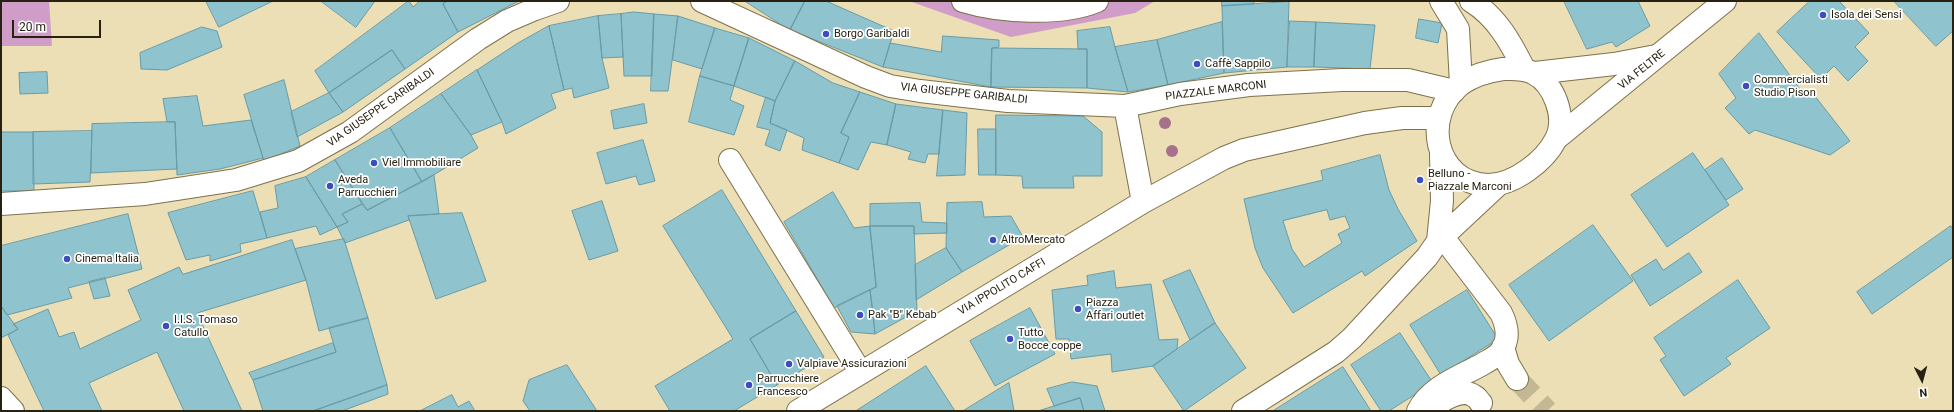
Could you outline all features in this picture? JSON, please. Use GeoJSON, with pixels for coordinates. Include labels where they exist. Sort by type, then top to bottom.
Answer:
{"type":"FeatureCollection","features":[{"type":"Feature","properties":{"kind":"street","name":"VIA GIUSEPPE GARIBALDI"},"geometry":{"type":"LineString","coordinates":[[1,204],[145,194],[236,180],[298,161],[350,132],[478,40],[507,21],[534,9],[558,1]]}},
{"type":"Feature","properties":{"kind":"street","name":"VIA GIUSEPPE GARIBALDI"},"geometry":{"type":"LineString","coordinates":[[702,1],[851,71],[890,86],[1008,101],[1125,106]]}},
{"type":"Feature","properties":{"kind":"street"},"geometry":{"type":"LineString","coordinates":[[963,1],[980,6],[1032,12],[1064,8],[1097,1]]}},
{"type":"Feature","properties":{"kind":"street"},"geometry":{"type":"LineString","coordinates":[[1441,1],[1458,29],[1458,87]]}},
{"type":"Feature","properties":{"kind":"street"},"geometry":{"type":"LineString","coordinates":[[1243,411],[1336,352],[1347,343],[1427,257],[1440,238],[1498,184],[1516,176],[1536,163],[1548,152],[1557,138],[1559,124],[1556,98],[1548,85],[1529,71],[1502,30],[1490,16],[1471,1]]}},
{"type":"Feature","properties":{"kind":"street","name":"VIA FELTRE"},"geometry":{"type":"LineString","coordinates":[[1557,138],[1725,1]]}},
{"type":"Feature","properties":{"kind":"street"},"geometry":{"type":"LineString","coordinates":[[1418,411],[1429,395],[1488,361],[1502,350],[1506,339],[1507,325],[1501,313],[1440,238],[1442,201],[1441,154],[1438,134],[1439,118],[1442,109],[1458,87],[1487,72],[1503,69],[1529,71],[1614,64],[1660,55]]}},
{"type":"Feature","properties":{"kind":"street","name":"PIAZZALE MARCONI"},"geometry":{"type":"LineString","coordinates":[[1125,106],[1180,94],[1249,85],[1342,80],[1408,80],[1458,87]]}},
{"type":"Feature","properties":{"kind":"street"},"geometry":{"type":"LineString","coordinates":[[1125,106],[1143,202],[1224,158],[1244,150],[1306,135],[1374,122],[1402,118],[1439,118]]}},
{"type":"Feature","properties":{"kind":"street"},"geometry":{"type":"LineString","coordinates":[[1441,154],[1452,170],[1462,178],[1479,184],[1498,184]]}},
{"type":"Feature","properties":{"kind":"street"},"geometry":{"type":"LineString","coordinates":[[730,160],[861,372]]}},
{"type":"Feature","properties":{"kind":"street","name":"VIA IPPOLITO CAFFI"},"geometry":{"type":"LineString","coordinates":[[798,411],[1143,202]]}},
{"type":"Feature","properties":{"kind":"street"},"geometry":{"type":"LineString","coordinates":[[1503,347],[1508,364],[1517,379]]}},
{"type":"Feature","properties":{"kind":"street"},"geometry":{"type":"LineString","coordinates":[[1434,411],[1443,400],[1454,395],[1465,393],[1474,395],[1481,403]]}},
{"type":"Feature","properties":{"kind":"street"},"geometry":{"type":"LineString","coordinates":[[1,398],[13,411]]}},
{"type":"Feature","properties":{"kind":"shaded area"},"geometry":{"type":"Polygon","coordinates":[[[1,1],[49,1],[52,46],[1,46],[1,1]]]}},
{"type":"Feature","properties":{"kind":"shaded area"},"geometry":{"type":"Polygon","coordinates":[[[909,1],[1155,1],[1135,13],[1011,37],[909,1]]]}},
{"type":"Feature","properties":{"kind":"building"},"geometry":{"type":"Polygon","coordinates":[[[206,1],[273,1],[219,27],[206,1]]]}},
{"type":"Feature","properties":{"kind":"building"},"geometry":{"type":"Polygon","coordinates":[[[321,1],[375,1],[356,27],[321,1]]]}},
{"type":"Feature","properties":{"kind":"building"},"geometry":{"type":"Polygon","coordinates":[[[409,1],[413,7],[420,1],[447,1],[443,4],[458,32],[405,69],[392,50],[329,93],[315,71],[409,1]]]}},
{"type":"Feature","properties":{"kind":"building"},"geometry":{"type":"Polygon","coordinates":[[[447,1],[519,1],[458,32],[443,4],[447,1]]]}},
{"type":"Feature","properties":{"kind":"building"},"geometry":{"type":"Polygon","coordinates":[[[745,1],[805,1],[790,30],[745,1]]]}},
{"type":"Feature","properties":{"kind":"building"},"geometry":{"type":"Polygon","coordinates":[[[805,1],[826,1],[894,31],[883,67],[790,30],[805,1]]]}},
{"type":"Feature","properties":{"kind":"building"},"geometry":{"type":"Polygon","coordinates":[[[1222,1],[1254,1],[1254,4],[1222,6],[1222,1]]]}},
{"type":"Feature","properties":{"kind":"building"},"geometry":{"type":"Polygon","coordinates":[[[1564,1],[1638,1],[1650,26],[1616,47],[1612,42],[1587,49],[1564,1]]]}},
{"type":"Feature","properties":{"kind":"building"},"geometry":{"type":"Polygon","coordinates":[[[1810,1],[1839,1],[1869,33],[1855,47],[1868,61],[1848,81],[1834,66],[1821,79],[1777,32],[1810,1]]]}},
{"type":"Feature","properties":{"kind":"building"},"geometry":{"type":"Polygon","coordinates":[[[1894,1],[1953,1],[1953,31],[1936,46],[1894,1]]]}},
{"type":"Feature","properties":{"kind":"building"},"geometry":{"type":"Polygon","coordinates":[[[1289,2],[1287,67],[1224,73],[1222,6],[1289,2]]]}},
{"type":"Feature","properties":{"kind":"building"},"geometry":{"type":"Polygon","coordinates":[[[634,12],[654,14],[652,76],[624,76],[621,14],[634,12]]]}},
{"type":"Feature","properties":{"kind":"building"},"geometry":{"type":"Polygon","coordinates":[[[621,14],[623,57],[602,58],[598,16],[621,14]]]}},
{"type":"Feature","properties":{"kind":"building"},"geometry":{"type":"Polygon","coordinates":[[[654,14],[678,16],[668,91],[651,91],[654,14]]]}},
{"type":"Feature","properties":{"kind":"building"},"geometry":{"type":"Polygon","coordinates":[[[598,16],[602,58],[609,88],[574,98],[572,88],[564,90],[549,26],[598,16]]]}},
{"type":"Feature","properties":{"kind":"building"},"geometry":{"type":"Polygon","coordinates":[[[678,16],[715,28],[702,69],[673,60],[678,16]]]}},
{"type":"Feature","properties":{"kind":"building"},"geometry":{"type":"Polygon","coordinates":[[[1419,19],[1442,23],[1438,43],[1416,38],[1419,19]]]}},
{"type":"Feature","properties":{"kind":"building"},"geometry":{"type":"Polygon","coordinates":[[[1290,21],[1316,22],[1314,67],[1287,67],[1290,21]]]}},
{"type":"Feature","properties":{"kind":"building"},"geometry":{"type":"Polygon","coordinates":[[[1222,22],[1224,73],[1168,85],[1157,40],[1222,22]]]}},
{"type":"Feature","properties":{"kind":"building"},"geometry":{"type":"Polygon","coordinates":[[[1316,22],[1375,25],[1370,69],[1314,67],[1316,22]]]}},
{"type":"Feature","properties":{"kind":"building"},"geometry":{"type":"Polygon","coordinates":[[[549,26],[564,90],[551,94],[556,108],[506,134],[502,122],[477,70],[518,43],[549,26]]]}},
{"type":"Feature","properties":{"kind":"building"},"geometry":{"type":"Polygon","coordinates":[[[202,27],[217,31],[222,47],[167,70],[141,69],[140,53],[202,27]]]}},
{"type":"Feature","properties":{"kind":"building"},"geometry":{"type":"Polygon","coordinates":[[[1110,27],[1128,92],[1087,88],[1087,49],[1078,49],[1077,31],[1110,27]]]}},
{"type":"Feature","properties":{"kind":"building"},"geometry":{"type":"Polygon","coordinates":[[[715,28],[749,38],[734,86],[700,76],[715,28]]]}},
{"type":"Feature","properties":{"kind":"building"},"geometry":{"type":"Polygon","coordinates":[[[1759,33],[1805,96],[1811,91],[1850,141],[1830,155],[1755,130],[1749,134],[1725,108],[1736,98],[1719,74],[1759,33]]]}},
{"type":"Feature","properties":{"kind":"building"},"geometry":{"type":"Polygon","coordinates":[[[943,36],[999,40],[999,47],[992,48],[991,87],[883,67],[890,43],[941,52],[943,36]]]}},
{"type":"Feature","properties":{"kind":"building"},"geometry":{"type":"Polygon","coordinates":[[[749,38],[795,61],[775,101],[734,86],[749,38]]]}},
{"type":"Feature","properties":{"kind":"building"},"geometry":{"type":"Polygon","coordinates":[[[1157,40],[1168,85],[1128,92],[1115,47],[1157,40]]]}},
{"type":"Feature","properties":{"kind":"building"},"geometry":{"type":"Polygon","coordinates":[[[992,48],[1087,49],[1087,88],[991,87],[992,48]]]}},
{"type":"Feature","properties":{"kind":"building"},"geometry":{"type":"Polygon","coordinates":[[[392,50],[405,69],[343,112],[329,93],[392,50]]]}},
{"type":"Feature","properties":{"kind":"building"},"geometry":{"type":"Polygon","coordinates":[[[795,61],[833,83],[860,92],[841,133],[849,137],[839,163],[802,150],[804,138],[770,123],[775,101],[795,61]]]}},
{"type":"Feature","properties":{"kind":"building"},"geometry":{"type":"Polygon","coordinates":[[[477,70],[502,122],[471,135],[441,94],[477,70]]]}},
{"type":"Feature","properties":{"kind":"building"},"geometry":{"type":"Polygon","coordinates":[[[47,72],[48,93],[20,94],[19,73],[47,72]]]}},
{"type":"Feature","properties":{"kind":"building"},"geometry":{"type":"Polygon","coordinates":[[[700,76],[734,86],[730,100],[744,106],[734,135],[689,122],[700,76]]]}},
{"type":"Feature","properties":{"kind":"building"},"geometry":{"type":"Polygon","coordinates":[[[284,80],[300,146],[264,161],[244,95],[284,80]]]}},
{"type":"Feature","properties":{"kind":"building"},"geometry":{"type":"Polygon","coordinates":[[[860,92],[896,104],[887,145],[871,142],[858,170],[839,163],[849,137],[841,133],[860,92]]]}},
{"type":"Feature","properties":{"kind":"building"},"geometry":{"type":"Polygon","coordinates":[[[329,93],[343,112],[297,137],[291,112],[329,93]]]}},
{"type":"Feature","properties":{"kind":"building"},"geometry":{"type":"Polygon","coordinates":[[[441,94],[471,135],[478,148],[422,182],[390,128],[441,94]]]}},
{"type":"Feature","properties":{"kind":"building"},"geometry":{"type":"Polygon","coordinates":[[[197,96],[203,126],[251,120],[263,158],[220,169],[177,175],[175,122],[167,122],[163,99],[197,96]]]}},
{"type":"Feature","properties":{"kind":"building"},"geometry":{"type":"Polygon","coordinates":[[[766,97],[775,101],[770,123],[787,130],[780,151],[765,145],[770,130],[757,127],[766,97]]]}},
{"type":"Feature","properties":{"kind":"building"},"geometry":{"type":"Polygon","coordinates":[[[644,104],[647,123],[614,129],[611,111],[644,104]]]}},
{"type":"Feature","properties":{"kind":"building"},"geometry":{"type":"Polygon","coordinates":[[[896,104],[943,110],[939,154],[928,154],[925,163],[908,159],[911,152],[887,145],[896,104]]]}},
{"type":"Feature","properties":{"kind":"building"},"geometry":{"type":"Polygon","coordinates":[[[943,110],[967,113],[965,175],[937,176],[943,110]]]}},
{"type":"Feature","properties":{"kind":"building"},"geometry":{"type":"Polygon","coordinates":[[[996,115],[1083,116],[1102,132],[1102,176],[1073,176],[1074,188],[1023,188],[1022,176],[996,175],[996,115]]]}},
{"type":"Feature","properties":{"kind":"building"},"geometry":{"type":"Polygon","coordinates":[[[175,122],[177,169],[91,173],[92,124],[175,122]]]}},
{"type":"Feature","properties":{"kind":"building"},"geometry":{"type":"Polygon","coordinates":[[[390,128],[422,182],[367,210],[335,160],[390,128]]]}},
{"type":"Feature","properties":{"kind":"building"},"geometry":{"type":"Polygon","coordinates":[[[978,129],[996,129],[996,175],[979,175],[978,129]]]}},
{"type":"Feature","properties":{"kind":"building"},"geometry":{"type":"Polygon","coordinates":[[[92,131],[90,182],[33,184],[33,132],[92,131]]]}},
{"type":"Feature","properties":{"kind":"building"},"geometry":{"type":"Polygon","coordinates":[[[1,132],[33,132],[34,191],[1,191],[1,132]]]}},
{"type":"Feature","properties":{"kind":"building"},"geometry":{"type":"Polygon","coordinates":[[[643,140],[655,181],[639,185],[636,176],[606,184],[597,153],[643,140]]]}},
{"type":"Feature","properties":{"kind":"building"},"geometry":{"type":"Polygon","coordinates":[[[1693,153],[1729,205],[1667,247],[1631,195],[1693,153]]]}},
{"type":"Feature","properties":{"kind":"building"},"geometry":{"type":"Polygon","coordinates":[[[1380,155],[1389,190],[1398,209],[1417,241],[1365,276],[1362,271],[1293,313],[1263,268],[1255,248],[1244,199],[1323,180],[1321,171],[1380,155]],[[1327,210],[1283,221],[1292,249],[1304,267],[1342,243],[1338,234],[1350,228],[1345,216],[1330,220],[1327,210]]]}},
{"type":"Feature","properties":{"kind":"building"},"geometry":{"type":"Polygon","coordinates":[[[1722,158],[1743,189],[1726,200],[1705,170],[1722,158]]]}},
{"type":"Feature","properties":{"kind":"building"},"geometry":{"type":"Polygon","coordinates":[[[335,160],[362,204],[342,214],[348,222],[337,227],[306,177],[335,160]]]}},
{"type":"Feature","properties":{"kind":"building"},"geometry":{"type":"Polygon","coordinates":[[[434,175],[439,214],[408,216],[409,220],[345,243],[337,227],[348,222],[342,214],[362,204],[367,210],[434,175]]]}},
{"type":"Feature","properties":{"kind":"building"},"geometry":{"type":"Polygon","coordinates":[[[306,177],[337,227],[320,235],[316,226],[267,238],[260,212],[278,208],[275,186],[306,177]]]}},
{"type":"Feature","properties":{"kind":"building"},"geometry":{"type":"Polygon","coordinates":[[[722,190],[796,311],[750,339],[777,385],[734,411],[670,411],[655,386],[733,339],[663,226],[722,190]]]}},
{"type":"Feature","properties":{"kind":"building"},"geometry":{"type":"Polygon","coordinates":[[[253,191],[267,238],[240,244],[241,252],[210,261],[210,255],[186,260],[168,213],[253,191]]]}},
{"type":"Feature","properties":{"kind":"building"},"geometry":{"type":"Polygon","coordinates":[[[833,192],[854,228],[870,226],[876,287],[834,308],[784,222],[833,192]]]}},
{"type":"Feature","properties":{"kind":"building"},"geometry":{"type":"Polygon","coordinates":[[[602,201],[618,251],[589,260],[572,211],[602,201]]]}},
{"type":"Feature","properties":{"kind":"building"},"geometry":{"type":"Polygon","coordinates":[[[982,202],[984,217],[1011,216],[1023,237],[962,272],[946,248],[947,203],[982,202]]]}},
{"type":"Feature","properties":{"kind":"building"},"geometry":{"type":"Polygon","coordinates":[[[920,203],[922,222],[947,223],[947,233],[914,234],[914,226],[870,226],[870,204],[920,203]]]}},
{"type":"Feature","properties":{"kind":"building"},"geometry":{"type":"Polygon","coordinates":[[[462,213],[486,281],[436,299],[408,216],[462,213]]]}},
{"type":"Feature","properties":{"kind":"building","name":"Cinema Italia"},"geometry":{"type":"Polygon","coordinates":[[[128,214],[142,269],[68,288],[72,298],[7,315],[1,306],[1,246],[128,214]]]}},
{"type":"Feature","properties":{"kind":"building"},"geometry":{"type":"Polygon","coordinates":[[[1593,225],[1633,281],[1549,341],[1509,285],[1593,225]]]}},
{"type":"Feature","properties":{"kind":"building"},"geometry":{"type":"Polygon","coordinates":[[[870,226],[914,226],[917,311],[873,312],[870,290],[876,287],[870,226]]]}},
{"type":"Feature","properties":{"kind":"building"},"geometry":{"type":"Polygon","coordinates":[[[1951,226],[1953,229],[1953,257],[1872,314],[1857,292],[1951,226]]]}},
{"type":"Feature","properties":{"kind":"building"},"geometry":{"type":"Polygon","coordinates":[[[344,239],[368,318],[319,331],[306,280],[295,249],[344,239]]]}},
{"type":"Feature","properties":{"kind":"building"},"geometry":{"type":"Polygon","coordinates":[[[292,240],[306,280],[197,313],[242,411],[184,411],[157,352],[89,383],[102,411],[44,411],[8,335],[18,329],[13,324],[48,309],[59,337],[74,332],[80,349],[141,320],[128,290],[179,267],[183,274],[292,240]]]}},
{"type":"Feature","properties":{"kind":"building"},"geometry":{"type":"Polygon","coordinates":[[[946,248],[962,272],[916,300],[915,265],[946,248]]]}},
{"type":"Feature","properties":{"kind":"building"},"geometry":{"type":"Polygon","coordinates":[[[1689,253],[1702,272],[1650,306],[1631,275],[1656,259],[1663,270],[1689,253]]]}},
{"type":"Feature","properties":{"kind":"building"},"geometry":{"type":"Polygon","coordinates":[[[1190,270],[1215,323],[1190,340],[1163,281],[1190,270]]]}},
{"type":"Feature","properties":{"kind":"building"},"geometry":{"type":"Polygon","coordinates":[[[1114,271],[1116,288],[1151,284],[1159,340],[1178,339],[1177,349],[1153,366],[1112,372],[1111,354],[1071,359],[1069,339],[1056,339],[1052,290],[1088,285],[1087,276],[1114,271]]]}},
{"type":"Feature","properties":{"kind":"building"},"geometry":{"type":"Polygon","coordinates":[[[105,278],[110,296],[94,299],[89,282],[105,278]]]}},
{"type":"Feature","properties":{"kind":"building"},"geometry":{"type":"Polygon","coordinates":[[[1738,280],[1770,328],[1726,358],[1731,364],[1684,396],[1660,360],[1666,356],[1654,338],[1738,280]]]}},
{"type":"Feature","properties":{"kind":"building"},"geometry":{"type":"Polygon","coordinates":[[[870,290],[875,334],[851,332],[837,306],[870,290]]]}},
{"type":"Feature","properties":{"kind":"building"},"geometry":{"type":"Polygon","coordinates":[[[1467,290],[1498,339],[1441,375],[1410,325],[1467,290]]]}},
{"type":"Feature","properties":{"kind":"building"},"geometry":{"type":"Polygon","coordinates":[[[1,306],[18,329],[1,338],[1,306]]]}},
{"type":"Feature","properties":{"kind":"building"},"geometry":{"type":"Polygon","coordinates":[[[1030,308],[1055,354],[995,386],[970,341],[1030,308]]]}},
{"type":"Feature","properties":{"kind":"building"},"geometry":{"type":"Polygon","coordinates":[[[796,311],[824,357],[777,385],[750,339],[796,311]]]}},
{"type":"Feature","properties":{"kind":"building"},"geometry":{"type":"Polygon","coordinates":[[[917,311],[875,334],[873,312],[917,311]]]}},
{"type":"Feature","properties":{"kind":"building"},"geometry":{"type":"Polygon","coordinates":[[[368,318],[387,385],[313,411],[263,411],[253,380],[336,352],[329,328],[368,318]]]}},
{"type":"Feature","properties":{"kind":"building"},"geometry":{"type":"Polygon","coordinates":[[[1215,323],[1246,368],[1184,411],[1153,366],[1215,323]]]}},
{"type":"Feature","properties":{"kind":"building"},"geometry":{"type":"Polygon","coordinates":[[[1400,333],[1433,383],[1389,411],[1381,411],[1351,365],[1400,333]]]}},
{"type":"Feature","properties":{"kind":"building"},"geometry":{"type":"Polygon","coordinates":[[[333,343],[336,352],[253,380],[249,373],[333,343]]]}},
{"type":"Feature","properties":{"kind":"building"},"geometry":{"type":"Polygon","coordinates":[[[567,365],[597,411],[530,411],[523,401],[529,380],[567,365]]]}},
{"type":"Feature","properties":{"kind":"building"},"geometry":{"type":"Polygon","coordinates":[[[926,366],[955,411],[856,411],[926,366]]]}},
{"type":"Feature","properties":{"kind":"building"},"geometry":{"type":"Polygon","coordinates":[[[1343,367],[1371,411],[1273,411],[1343,367]]]}},
{"type":"Feature","properties":{"kind":"building"},"geometry":{"type":"Polygon","coordinates":[[[1072,382],[1097,386],[1105,411],[1084,411],[1080,398],[1054,406],[1047,389],[1072,382]]]}},
{"type":"Feature","properties":{"kind":"building"},"geometry":{"type":"Polygon","coordinates":[[[1009,383],[1014,411],[963,411],[1009,383]]]}},
{"type":"Feature","properties":{"kind":"building"},"geometry":{"type":"Polygon","coordinates":[[[387,385],[388,394],[342,411],[313,411],[387,385]]]}},
{"type":"Feature","properties":{"kind":"building"},"geometry":{"type":"Polygon","coordinates":[[[452,395],[458,407],[469,401],[475,411],[420,411],[452,395]]]}},
{"type":"Feature","properties":{"kind":"building"},"geometry":{"type":"Polygon","coordinates":[[[1080,398],[1084,411],[1038,411],[1054,406],[1080,398]]]}},
{"type":"Feature","properties":{"kind":"tunnel"},"geometry":{"type":"LineString","coordinates":[[1517,379],[1547,411]]}},
{"type":"Feature","properties":{"kind":"place","name":"Isola dei Sensi"},"geometry":{"type":"Point","coordinates":[1823,15]}},
{"type":"Feature","properties":{"kind":"place","name":"Borgo Garibaldi"},"geometry":{"type":"Point","coordinates":[826,34]}},
{"type":"Feature","properties":{"kind":"place","name":"Caffè Sappilo"},"geometry":{"type":"Point","coordinates":[1197,64]}},
{"type":"Feature","properties":{"kind":"place","name":"Commercialisti Studio Pison"},"geometry":{"type":"Point","coordinates":[1746,86]}},
{"type":"Feature","properties":{"kind":"place","name":"Viel Immobiliare"},"geometry":{"type":"Point","coordinates":[374,163]}},
{"type":"Feature","properties":{"kind":"place","name":"Belluno - Piazzale Marconi"},"geometry":{"type":"Point","coordinates":[1420,180]}},
{"type":"Feature","properties":{"kind":"place","name":"Aveda Parrucchieri"},"geometry":{"type":"Point","coordinates":[330,186]}},
{"type":"Feature","properties":{"kind":"place","name":"AltroMercato"},"geometry":{"type":"Point","coordinates":[993,240]}},
{"type":"Feature","properties":{"kind":"place","name":"Cinema Italia"},"geometry":{"type":"Point","coordinates":[67,259]}},
{"type":"Feature","properties":{"kind":"place","name":"Piazza Affari outlet"},"geometry":{"type":"Point","coordinates":[1078,309]}},
{"type":"Feature","properties":{"kind":"place","name":"Pak \"B\" Kebab"},"geometry":{"type":"Point","coordinates":[860,315]}},
{"type":"Feature","properties":{"kind":"place","name":"I.I.S. Tomaso Catullo"},"geometry":{"type":"Point","coordinates":[166,326]}},
{"type":"Feature","properties":{"kind":"place","name":"Tutto Bocce coppe"},"geometry":{"type":"Point","coordinates":[1010,339]}},
{"type":"Feature","properties":{"kind":"place","name":"Valpiave Assicurazioni"},"geometry":{"type":"Point","coordinates":[789,364]}},
{"type":"Feature","properties":{"kind":"place","name":"Parrucchiere Francesco"},"geometry":{"type":"Point","coordinates":[749,385]}}]}
